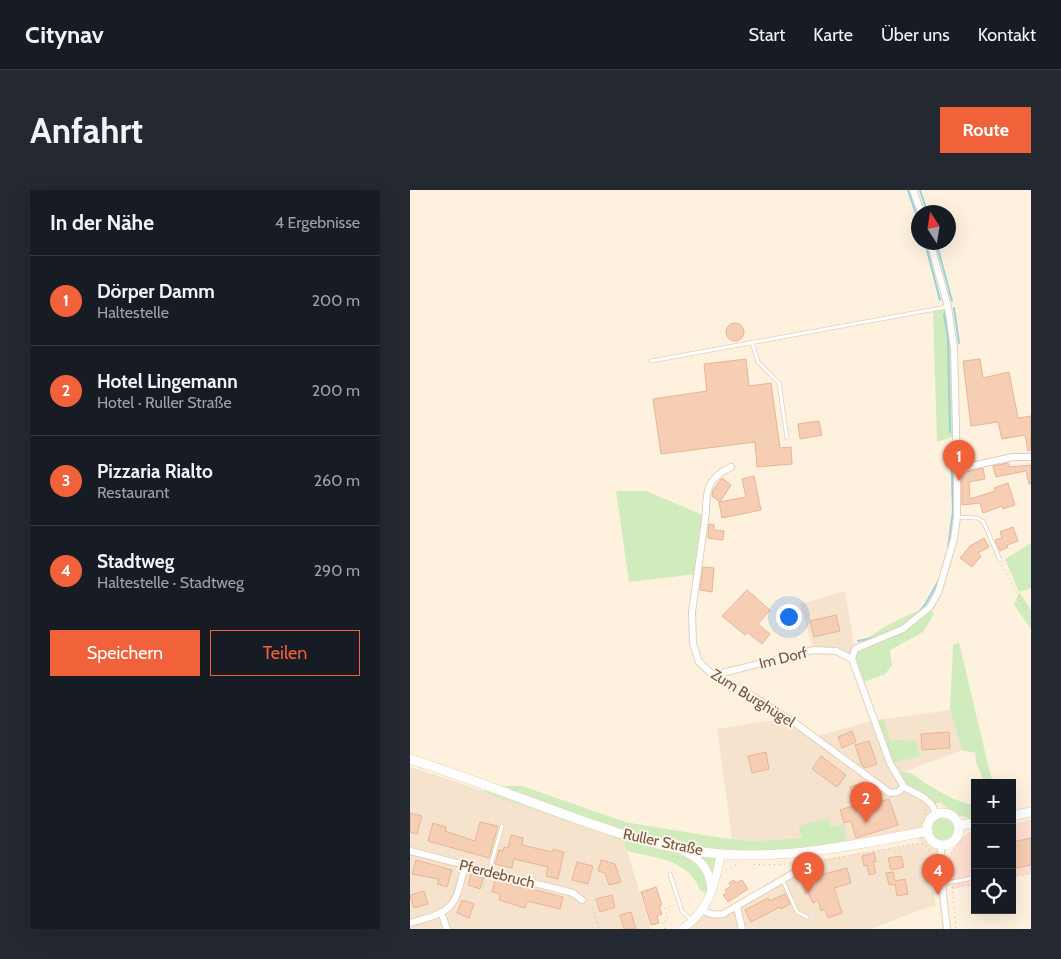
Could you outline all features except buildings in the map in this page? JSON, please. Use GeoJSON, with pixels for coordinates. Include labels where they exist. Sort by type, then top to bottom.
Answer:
{"type":"FeatureCollection","features":[{"type":"Feature","properties":{"kind":"main road","name":"Ruller Straße"},"geometry":{"type":"LineString","coordinates":[[410,759],[588,823],[631,837],[676,848],[721,854],[810,851],[848,847],[928,831]]}},
{"type":"Feature","properties":{"kind":"main road"},"geometry":{"type":"LineString","coordinates":[[1016,815],[1031,812]]}},
{"type":"Feature","properties":{"kind":"main road"},"geometry":{"type":"LineString","coordinates":[[938,814],[949,815],[959,825],[959,831],[950,844],[942,845],[932,840],[928,831],[929,822],[938,814]]}},
{"type":"Feature","properties":{"kind":"main road"},"geometry":{"type":"LineString","coordinates":[[959,825],[971,823]]}},
{"type":"Feature","properties":{"kind":"street"},"geometry":{"type":"LineString","coordinates":[[913,190],[919,205]]}},
{"type":"Feature","properties":{"kind":"street"},"geometry":{"type":"LineString","coordinates":[[932,250],[948,306],[954,348],[957,469],[957,517],[954,539],[950,558],[938,593],[930,607],[903,629],[855,649],[852,659],[890,763],[904,787],[923,797],[938,814]]}},
{"type":"Feature","properties":{"kind":"street"},"geometry":{"type":"LineString","coordinates":[[957,469],[1004,459],[1031,457]]}},
{"type":"Feature","properties":{"kind":"street","name":"Zum Burghügel"},"geometry":{"type":"LineString","coordinates":[[731,468],[718,474],[709,484],[692,612],[693,644],[699,662],[713,675],[751,694],[780,713],[890,793],[898,792],[904,787]]}},
{"type":"Feature","properties":{"kind":"street","name":"Im Dorf"},"geometry":{"type":"LineString","coordinates":[[713,675],[814,650],[836,651],[852,659]]}},
{"type":"Feature","properties":{"kind":"street"},"geometry":{"type":"LineString","coordinates":[[942,845],[942,884],[948,929]]}},
{"type":"Feature","properties":{"kind":"street"},"geometry":{"type":"LineString","coordinates":[[676,848],[697,858],[703,864],[710,877],[711,896]]}},
{"type":"Feature","properties":{"kind":"street","name":"Pferdebruch"},"geometry":{"type":"LineString","coordinates":[[410,851],[573,894],[582,900]]}},
{"type":"Feature","properties":{"kind":"street"},"geometry":{"type":"LineString","coordinates":[[682,929],[702,910],[711,896],[721,854]]}},
{"type":"Feature","properties":{"kind":"street"},"geometry":{"type":"LineString","coordinates":[[410,923],[441,912],[449,907],[455,898],[465,866]]}},
{"type":"Feature","properties":{"kind":"street"},"geometry":{"type":"LineString","coordinates":[[702,910],[715,915],[723,914],[781,878],[799,870]]}},
{"type":"Feature","properties":{"kind":"street"},"geometry":{"type":"LineString","coordinates":[[737,907],[742,929]]}},
{"type":"Feature","properties":{"kind":"street"},"geometry":{"type":"LineString","coordinates":[[441,912],[447,929]]}},
{"type":"Feature","properties":{"kind":"lane"},"geometry":{"type":"LineString","coordinates":[[651,361],[948,306]]}},
{"type":"Feature","properties":{"kind":"lane"},"geometry":{"type":"LineString","coordinates":[[752,342],[758,362],[779,383],[787,438]]}},
{"type":"Feature","properties":{"kind":"lane"},"geometry":{"type":"LineString","coordinates":[[957,517],[978,518],[983,521],[1000,560]]}},
{"type":"Feature","properties":{"kind":"lane"},"geometry":{"type":"LineString","coordinates":[[488,872],[502,826]]}},
{"type":"Feature","properties":{"kind":"lane"},"geometry":{"type":"LineString","coordinates":[[670,874],[682,911],[692,921]]}},
{"type":"Feature","properties":{"kind":"lane"},"geometry":{"type":"LineString","coordinates":[[781,878],[797,912],[807,917]]}},
{"type":"Feature","properties":{"kind":"lane"},"geometry":{"type":"LineString","coordinates":[[942,884],[971,878]]}},
{"type":"Feature","properties":{"kind":"path"},"geometry":{"type":"LineString","coordinates":[[1000,560],[1026,610]]}},
{"type":"Feature","properties":{"kind":"path"},"geometry":{"type":"LineString","coordinates":[[936,896],[931,855],[926,845],[920,843],[916,827],[923,824],[926,816],[924,809],[940,802],[946,809],[959,816],[969,818],[971,821]]}},
{"type":"Feature","properties":{"kind":"path"},"geometry":{"type":"LineString","coordinates":[[956,929],[950,856],[963,837],[971,832],[972,824]]}},
{"type":"Feature","properties":{"kind":"path"},"geometry":{"type":"LineString","coordinates":[[931,855],[950,856]]}},
{"type":"Feature","properties":{"kind":"path"},"geometry":{"type":"LineString","coordinates":[[799,870],[820,860]]}},
{"type":"Feature","properties":{"kind":"path"},"geometry":{"type":"LineString","coordinates":[[1016,876],[1031,874]]}},
{"type":"Feature","properties":{"kind":"path"},"geometry":{"type":"LineString","coordinates":[[952,889],[971,885]]}},
{"type":"Feature","properties":{"kind":"path"},"geometry":{"type":"LineString","coordinates":[[582,900],[592,906],[599,929]]}},
{"type":"Feature","properties":{"kind":"path"},"geometry":{"type":"LineString","coordinates":[[665,929],[663,921],[668,920],[665,908],[679,904]]}},
{"type":"Feature","properties":{"kind":"shaded area"},"geometry":{"type":"Polygon","coordinates":[[[845,591],[855,649],[852,659],[844,654],[814,650],[800,604],[845,591]]]}},
{"type":"Feature","properties":{"kind":"shaded area"},"geometry":{"type":"Polygon","coordinates":[[[950,710],[962,750],[907,771],[902,771],[932,805],[935,816],[928,825],[928,834],[938,844],[941,856],[927,857],[936,906],[923,909],[871,929],[681,929],[703,910],[715,915],[820,860],[920,843],[918,834],[848,847],[831,827],[828,818],[798,826],[802,838],[752,841],[732,839],[717,729],[787,718],[814,737],[875,720],[890,763],[919,757],[890,741],[884,719],[950,710]]]}},
{"type":"Feature","properties":{"kind":"shaded area"},"geometry":{"type":"Polygon","coordinates":[[[410,767],[624,841],[651,929],[410,929],[410,767]]]}},
{"type":"Feature","properties":{"kind":"shaded area"},"geometry":{"type":"Polygon","coordinates":[[[1031,820],[1031,874],[1016,876],[1016,824],[1031,820]]]}},
{"type":"Feature","properties":{"kind":"shaded area"},"geometry":{"type":"Polygon","coordinates":[[[971,832],[971,885],[952,889],[950,856],[963,837],[971,832]]]}},
{"type":"Feature","properties":{"kind":"green space"},"geometry":{"type":"Polygon","coordinates":[[[948,307],[954,348],[956,436],[937,442],[933,309],[948,307]]]}},
{"type":"Feature","properties":{"kind":"green space"},"geometry":{"type":"Polygon","coordinates":[[[616,491],[646,491],[705,516],[697,574],[629,582],[616,491]]]}},
{"type":"Feature","properties":{"kind":"green space"},"geometry":{"type":"Polygon","coordinates":[[[1031,543],[1031,588],[1019,592],[1005,559],[1031,543]]]}},
{"type":"Feature","properties":{"kind":"green space"},"geometry":{"type":"Polygon","coordinates":[[[1019,592],[1031,610],[1031,629],[1014,605],[1019,592]]]}},
{"type":"Feature","properties":{"kind":"green space"},"geometry":{"type":"Polygon","coordinates":[[[930,607],[934,614],[923,632],[890,650],[892,665],[885,674],[861,683],[853,660],[856,650],[886,626],[930,607]]]}},
{"type":"Feature","properties":{"kind":"green space"},"geometry":{"type":"Polygon","coordinates":[[[959,642],[992,779],[983,779],[976,762],[975,753],[962,750],[950,710],[953,645],[959,642]]]}},
{"type":"Feature","properties":{"kind":"green space"},"geometry":{"type":"Polygon","coordinates":[[[884,719],[890,740],[917,741],[920,757],[890,763],[875,720],[884,719]]]}},
{"type":"Feature","properties":{"kind":"green space"},"geometry":{"type":"Polygon","coordinates":[[[902,771],[913,775],[951,798],[971,804],[971,823],[969,818],[953,812],[940,802],[932,805],[904,787],[899,772],[902,771]]]}},
{"type":"Feature","properties":{"kind":"green space"},"geometry":{"type":"Polygon","coordinates":[[[489,786],[522,786],[625,822],[752,841],[802,838],[798,826],[828,818],[831,827],[844,824],[848,847],[721,854],[711,896],[700,890],[688,872],[679,866],[660,858],[627,851],[624,841],[483,792],[489,786]]]}},
{"type":"Feature","properties":{"kind":"green space"},"geometry":{"type":"Polygon","coordinates":[[[943,818],[951,821],[954,829],[951,837],[943,840],[935,837],[932,829],[935,821],[943,818]]]}},
{"type":"Feature","properties":{"kind":"waterway"},"geometry":{"type":"LineString","coordinates":[[908,190],[913,205]]}},
{"type":"Feature","properties":{"kind":"waterway"},"geometry":{"type":"LineString","coordinates":[[920,190],[925,205]]}},
{"type":"Feature","properties":{"kind":"waterway"},"geometry":{"type":"LineString","coordinates":[[927,250],[940,300]]}},
{"type":"Feature","properties":{"kind":"waterway"},"geometry":{"type":"LineString","coordinates":[[938,250],[952,301]]}},
{"type":"Feature","properties":{"kind":"waterway"},"geometry":{"type":"LineString","coordinates":[[954,308],[959,343]]}},
{"type":"Feature","properties":{"kind":"waterway"},"geometry":{"type":"LineString","coordinates":[[944,314],[948,337],[950,432]]}},
{"type":"Feature","properties":{"kind":"waterway"},"geometry":{"type":"LineString","coordinates":[[948,549],[953,511],[951,444]]}},
{"type":"Feature","properties":{"kind":"waterway"},"geometry":{"type":"LineString","coordinates":[[919,612],[939,580]]}},
{"type":"Feature","properties":{"kind":"waterway"},"geometry":{"type":"LineString","coordinates":[[858,641],[877,637]]}},
{"type":"Feature","properties":{"kind":"place","name":"Dörper Damm"},"geometry":{"type":"Point","coordinates":[959,481]}},
{"type":"Feature","properties":{"kind":"place","name":"Hotel Lingemann"},"geometry":{"type":"Point","coordinates":[866,823]}},
{"type":"Feature","properties":{"kind":"place","name":"Pizzaria Rialto"},"geometry":{"type":"Point","coordinates":[808,893]}},
{"type":"Feature","properties":{"kind":"place","name":"Stadtweg"},"geometry":{"type":"Point","coordinates":[938,895]}}]}
